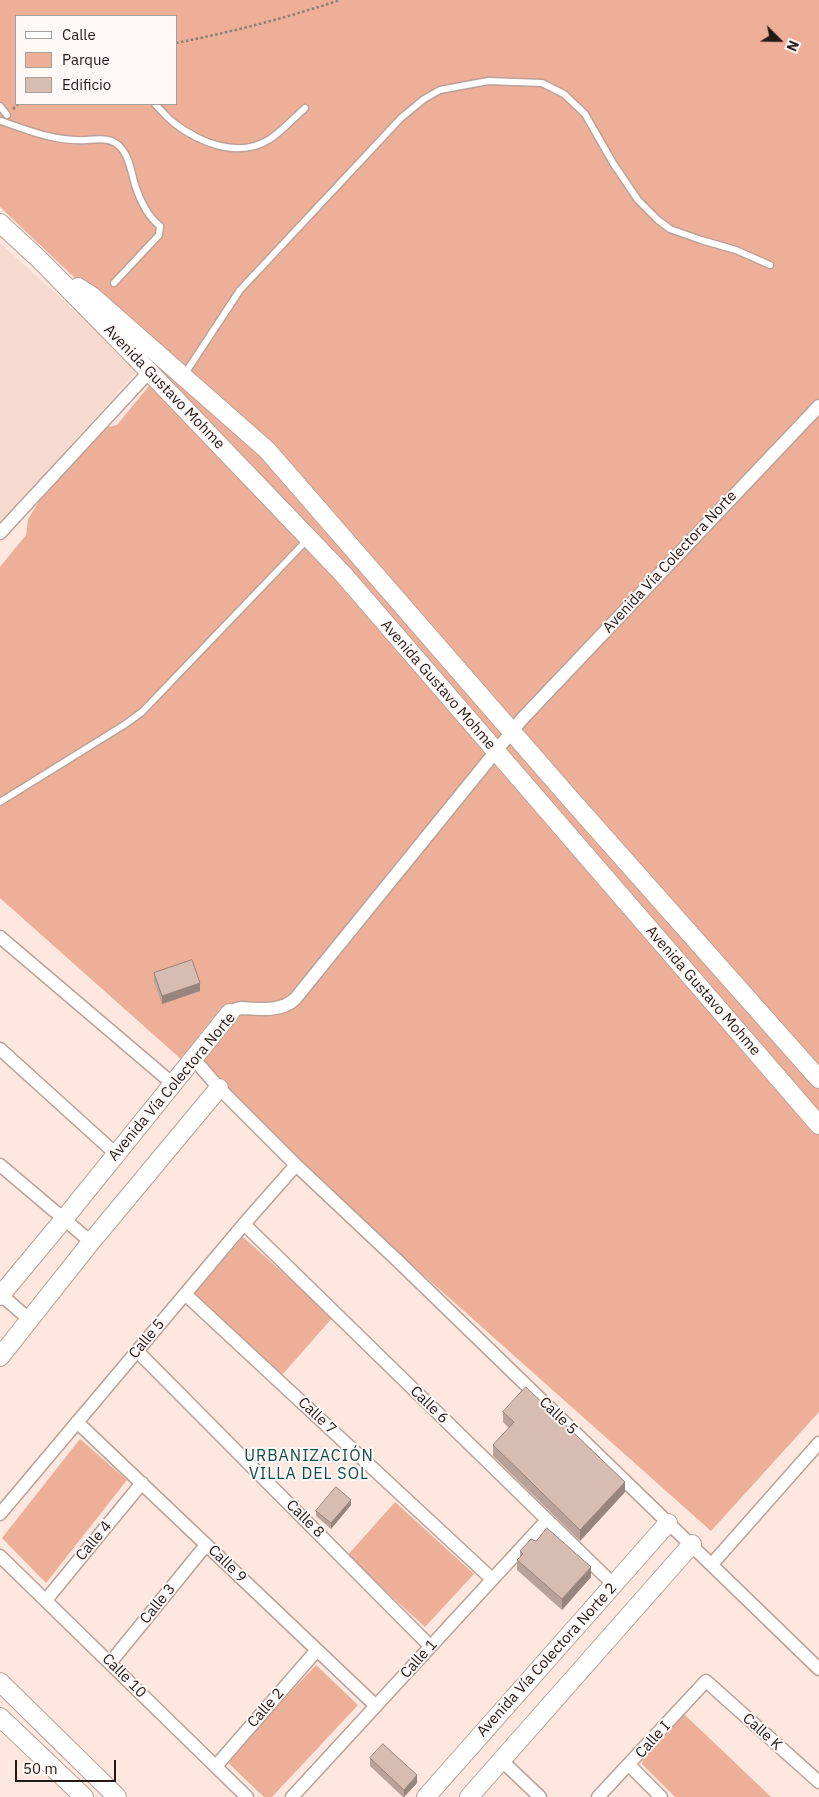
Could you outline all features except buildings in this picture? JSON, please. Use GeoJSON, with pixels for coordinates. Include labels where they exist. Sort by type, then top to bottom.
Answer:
{"type":"FeatureCollection","features":[{"type":"Feature","properties":{"kind":"street","name":"Avenida Gustavo Mohme"},"geometry":{"type":"LineString","coordinates":[[0,223],[41,261],[343,574],[819,1125]]}},
{"type":"Feature","properties":{"kind":"street","name":"Avenida Gustavo Mohme"},"geometry":{"type":"LineString","coordinates":[[41,261],[92,296],[267,450],[517,725],[819,1079]]}},
{"type":"Feature","properties":{"kind":"street"},"geometry":{"type":"LineString","coordinates":[[0,533],[149,372]]}},
{"type":"Feature","properties":{"kind":"street","name":"Avenida Vía Colectora Norte"},"geometry":{"type":"LineString","coordinates":[[0,1295],[64,1219],[230,1013],[242,1008],[276,1008],[290,1004],[295,999],[517,725],[813,420],[819,406]]}},
{"type":"Feature","properties":{"kind":"street"},"geometry":{"type":"LineString","coordinates":[[2,944],[173,1084]]}},
{"type":"Feature","properties":{"kind":"street"},"geometry":{"type":"LineString","coordinates":[[0,1049],[116,1154]]}},
{"type":"Feature","properties":{"kind":"street","name":"Calle 5"},"geometry":{"type":"LineString","coordinates":[[194,1059],[219,1088],[296,1166],[398,1261],[819,1669]]}},
{"type":"Feature","properties":{"kind":"street"},"geometry":{"type":"LineString","coordinates":[[0,1357],[91,1242],[219,1088]]}},
{"type":"Feature","properties":{"kind":"street"},"geometry":{"type":"LineString","coordinates":[[0,1165],[91,1242]]}},
{"type":"Feature","properties":{"kind":"street","name":"Calle 5"},"geometry":{"type":"LineString","coordinates":[[0,1514],[244,1224],[296,1166]]}},
{"type":"Feature","properties":{"kind":"street","name":"Calle 6"},"geometry":{"type":"LineString","coordinates":[[244,1224],[614,1585]]}},
{"type":"Feature","properties":{"kind":"street","name":"Calle 7"},"geometry":{"type":"LineString","coordinates":[[185,1294],[492,1579]]}},
{"type":"Feature","properties":{"kind":"street"},"geometry":{"type":"LineString","coordinates":[[0,1295],[30,1320]]}},
{"type":"Feature","properties":{"kind":"street","name":"Calle 8"},"geometry":{"type":"LineString","coordinates":[[137,1350],[430,1646]]}},
{"type":"Feature","properties":{"kind":"street","name":"Calle 9"},"geometry":{"type":"LineString","coordinates":[[77,1422],[376,1706]]}},
{"type":"Feature","properties":{"kind":"street"},"geometry":{"type":"LineString","coordinates":[[712,1564],[819,1443]]}},
{"type":"Feature","properties":{"kind":"street","name":"Calle 4"},"geometry":{"type":"LineString","coordinates":[[46,1600],[142,1483]]}},
{"type":"Feature","properties":{"kind":"street","name":"Calle 1"},"geometry":{"type":"LineString","coordinates":[[292,1797],[546,1520]]}},
{"type":"Feature","properties":{"kind":"street","name":"Avenida Vía Colectora Norte 2"},"geometry":{"type":"LineString","coordinates":[[426,1797],[668,1523]]}},
{"type":"Feature","properties":{"kind":"street","name":"Avenida Vía Colectora Norte 2"},"geometry":{"type":"LineString","coordinates":[[468,1797],[692,1544]]}},
{"type":"Feature","properties":{"kind":"street","name":"Calle 3"},"geometry":{"type":"LineString","coordinates":[[110,1663],[206,1545]]}},
{"type":"Feature","properties":{"kind":"street","name":"Calle 10"},"geometry":{"type":"LineString","coordinates":[[0,1556],[247,1797]]}},
{"type":"Feature","properties":{"kind":"street","name":"Calle 2"},"geometry":{"type":"LineString","coordinates":[[216,1766],[317,1650]]}},
{"type":"Feature","properties":{"kind":"street"},"geometry":{"type":"LineString","coordinates":[[0,1682],[117,1797]]}},
{"type":"Feature","properties":{"kind":"street","name":"Calle I"},"geometry":{"type":"LineString","coordinates":[[598,1797],[706,1682]]}},
{"type":"Feature","properties":{"kind":"street","name":"Calle K"},"geometry":{"type":"LineString","coordinates":[[706,1682],[819,1782]]}},
{"type":"Feature","properties":{"kind":"street"},"geometry":{"type":"LineString","coordinates":[[0,1716],[84,1797]]}},
{"type":"Feature","properties":{"kind":"street"},"geometry":{"type":"LineString","coordinates":[[501,1760],[540,1797]]}},
{"type":"Feature","properties":{"kind":"street"},"geometry":{"type":"LineString","coordinates":[[629,1765],[661,1797]]}},
{"type":"Feature","properties":{"kind":"lane"},"geometry":{"type":"LineString","coordinates":[[184,376],[240,290],[401,118],[424,98],[440,90],[488,82],[542,83],[564,94],[585,114],[638,200],[658,220],[670,229],[736,250],[770,266]]}},
{"type":"Feature","properties":{"kind":"lane"},"geometry":{"type":"LineString","coordinates":[[156,105],[172,122],[192,136],[210,144],[238,149],[250,148],[270,139],[305,108]]}},
{"type":"Feature","properties":{"kind":"lane"},"geometry":{"type":"LineString","coordinates":[[0,106],[7,115]]}},
{"type":"Feature","properties":{"kind":"lane"},"geometry":{"type":"LineString","coordinates":[[1,122],[34,133],[64,139],[87,140],[98,138],[112,141],[122,148],[130,164],[135,184],[149,218],[160,226],[159,236],[114,283]]}},
{"type":"Feature","properties":{"kind":"lane"},"geometry":{"type":"LineString","coordinates":[[0,802],[142,712],[309,538]]}},
{"type":"Feature","properties":{"kind":"path"},"geometry":{"type":"LineString","coordinates":[[178,43],[229,33],[294,16],[340,0]]}},
{"type":"Feature","properties":{"kind":"shaded area"},"geometry":{"type":"Polygon","coordinates":[[[0,243],[139,369],[0,524],[0,243]]]}},
{"type":"Feature","properties":{"kind":"green space"},"geometry":{"type":"Polygon","coordinates":[[[0,0],[819,0],[819,1412],[711,1531],[0,898],[0,567],[26,535],[28,519],[50,484],[102,428],[117,425],[157,376],[155,354],[0,207],[0,0]]]}},
{"type":"Feature","properties":{"kind":"green space"},"geometry":{"type":"Polygon","coordinates":[[[243,1237],[333,1317],[282,1375],[192,1295],[243,1237]]]}},
{"type":"Feature","properties":{"kind":"green space"},"geometry":{"type":"Polygon","coordinates":[[[80,1439],[127,1480],[46,1583],[2,1538],[80,1439]]]}},
{"type":"Feature","properties":{"kind":"green space"},"geometry":{"type":"Polygon","coordinates":[[[395,1502],[474,1574],[425,1627],[347,1556],[395,1502]]]}},
{"type":"Feature","properties":{"kind":"green space"},"geometry":{"type":"Polygon","coordinates":[[[316,1665],[358,1705],[272,1797],[264,1797],[226,1761],[316,1665]]]}},
{"type":"Feature","properties":{"kind":"green space"},"geometry":{"type":"Polygon","coordinates":[[[684,1714],[771,1797],[675,1797],[642,1764],[643,1758],[684,1714]]]}},
{"type":"Feature","properties":{"kind":"district","name":"URBANIZACIÓN VILLA DEL SOL"},"geometry":{"type":"Point","coordinates":[309,1465]}}]}
